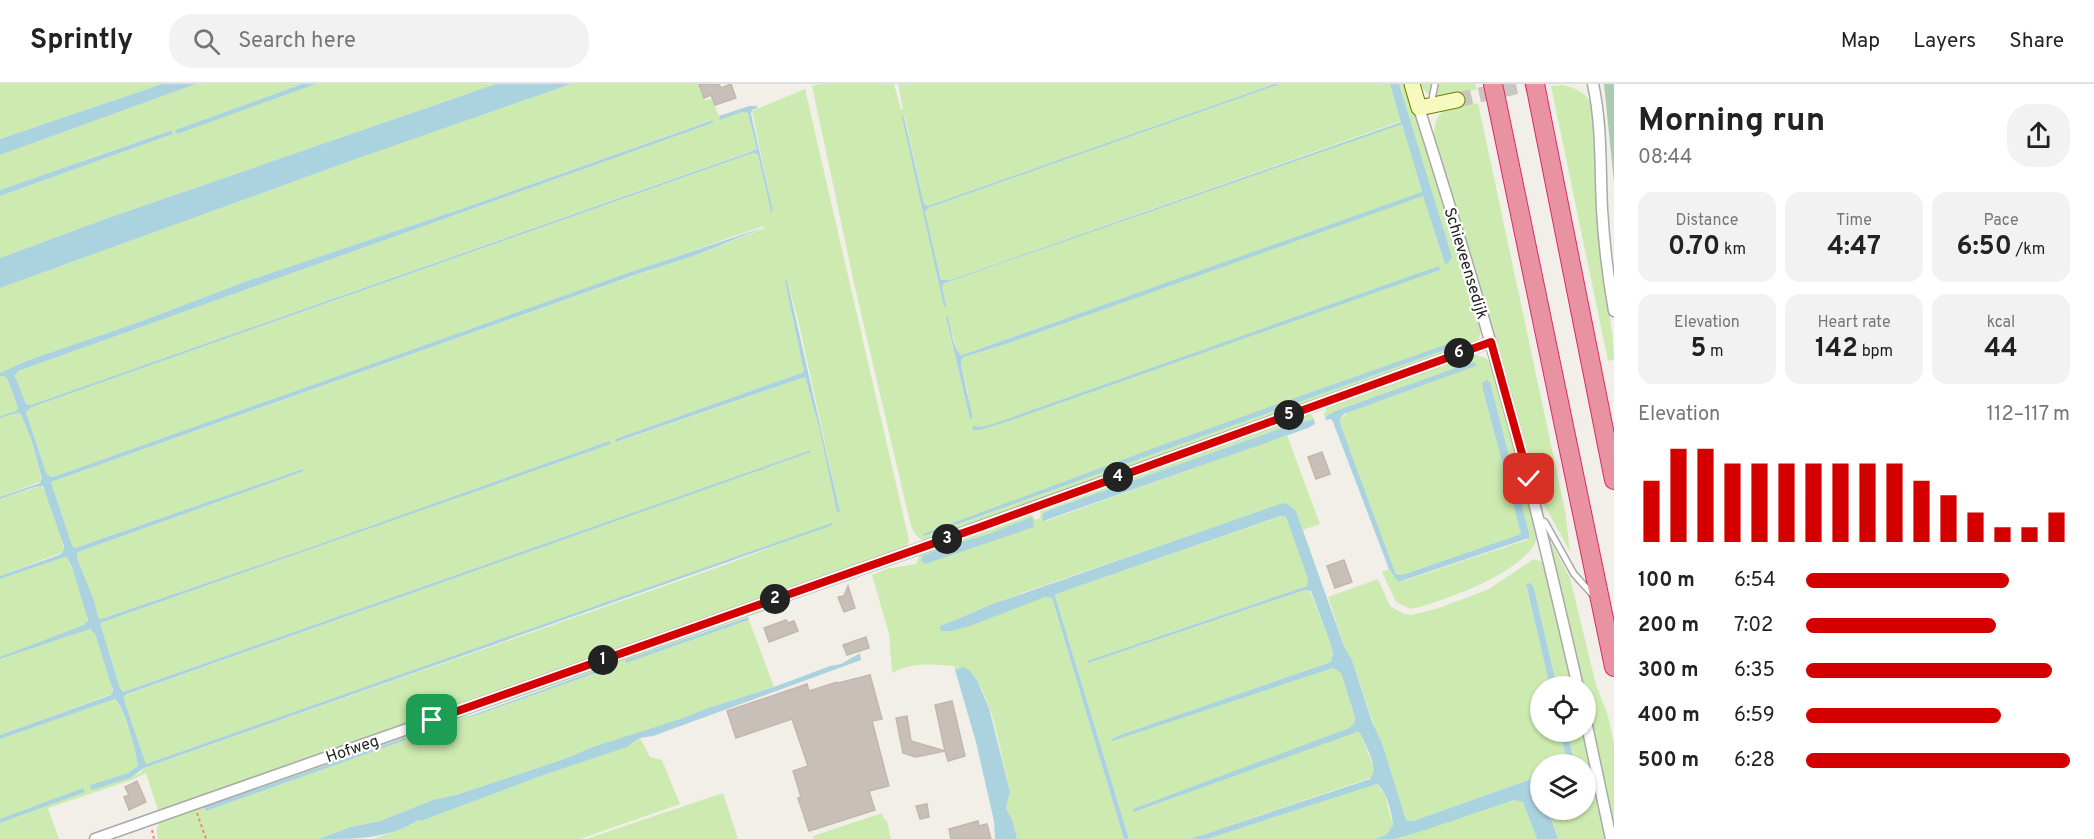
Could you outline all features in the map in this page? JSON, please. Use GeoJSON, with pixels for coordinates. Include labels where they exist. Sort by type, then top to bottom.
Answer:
{"type":"FeatureCollection","features":[{"type":"Feature","properties":{"kind":"highway"},"geometry":{"type":"LineString","coordinates":[[1493,84],[1614,667]]}},
{"type":"Feature","properties":{"kind":"highway"},"geometry":{"type":"LineString","coordinates":[[1535,84],[1614,480]]}},
{"type":"Feature","properties":{"kind":"street","name":"Schieveensedijk"},"geometry":{"type":"LineString","coordinates":[[1412,84],[1425,107],[1491,342],[1538,518],[1575,676]]}},
{"type":"Feature","properties":{"kind":"street"},"geometry":{"type":"LineString","coordinates":[[1593,84],[1598,108],[1607,268],[1614,311]]}},
{"type":"Feature","properties":{"kind":"street"},"geometry":{"type":"LineString","coordinates":[[1425,107],[1456,100]]}},
{"type":"Feature","properties":{"kind":"street","name":"Hofweg"},"geometry":{"type":"LineString","coordinates":[[95,839],[951,538],[1491,342]]}},
{"type":"Feature","properties":{"kind":"street"},"geometry":{"type":"LineString","coordinates":[[1590,742],[1611,839]]}},
{"type":"Feature","properties":{"kind":"lane"},"geometry":{"type":"LineString","coordinates":[[1425,107],[1435,84]]}},
{"type":"Feature","properties":{"kind":"lane"},"geometry":{"type":"LineString","coordinates":[[1538,518],[1545,522],[1574,573],[1600,603]]}},
{"type":"Feature","properties":{"kind":"path"},"geometry":{"type":"LineString","coordinates":[[194,803],[206,839]]}},
{"type":"Feature","properties":{"kind":"green space"},"geometry":{"type":"Polygon","coordinates":[[[0,84],[162,84],[0,139],[0,84]]]}},
{"type":"Feature","properties":{"kind":"green space"},"geometry":{"type":"Polygon","coordinates":[[[196,84],[302,84],[175,130],[205,123],[316,84],[496,84],[108,218],[0,258],[0,196],[173,134],[173,132],[171,130],[0,190],[0,155],[196,84]]]}},
{"type":"Feature","properties":{"kind":"green space"},"geometry":{"type":"Polygon","coordinates":[[[571,84],[699,84],[704,100],[712,99],[720,119],[742,112],[748,113],[757,149],[31,405],[26,404],[15,376],[18,371],[707,125],[713,122],[712,120],[470,206],[247,281],[142,321],[26,361],[0,373],[0,288],[571,84]]]}},
{"type":"Feature","properties":{"kind":"green space"},"geometry":{"type":"Polygon","coordinates":[[[820,84],[894,84],[901,110],[903,109],[898,84],[1274,84],[929,206],[924,204],[905,117],[903,117],[944,307],[942,286],[945,283],[1402,123],[1422,193],[965,354],[961,355],[957,351],[948,318],[947,322],[970,419],[968,392],[961,364],[964,357],[1423,195],[1445,264],[1439,217],[1399,84],[1407,84],[1479,320],[1480,336],[1474,344],[926,541],[922,540],[914,532],[909,518],[854,283],[812,86],[820,84]]]}},
{"type":"Feature","properties":{"kind":"green space"},"geometry":{"type":"Polygon","coordinates":[[[1280,84],[1390,84],[1401,121],[950,280],[941,280],[925,212],[928,208],[1280,84]]]}},
{"type":"Feature","properties":{"kind":"green space"},"geometry":{"type":"Polygon","coordinates":[[[1419,84],[1475,84],[1477,89],[1457,94],[1456,92],[1439,98],[1428,94],[1419,84]]]}},
{"type":"Feature","properties":{"kind":"green space"},"geometry":{"type":"Polygon","coordinates":[[[1604,84],[1614,84],[1614,183],[1604,84]]]}},
{"type":"Feature","properties":{"kind":"green space"},"geometry":{"type":"Polygon","coordinates":[[[1562,85],[1581,92],[1593,109],[1600,247],[1614,347],[1614,359],[1608,361],[1551,86],[1562,85]]]}},
{"type":"Feature","properties":{"kind":"green space"},"geometry":{"type":"Polygon","coordinates":[[[805,89],[909,540],[907,547],[902,551],[159,814],[146,773],[132,780],[48,808],[59,839],[0,839],[0,823],[72,796],[0,819],[0,739],[114,699],[126,721],[138,766],[128,773],[91,785],[92,789],[140,773],[144,768],[730,563],[832,524],[146,764],[125,703],[124,697],[128,694],[811,450],[123,692],[100,623],[610,444],[609,441],[101,619],[98,618],[95,603],[77,558],[78,552],[304,471],[303,469],[75,548],[51,482],[696,255],[765,228],[763,226],[53,477],[47,475],[26,412],[32,407],[747,155],[755,153],[758,155],[771,212],[773,212],[752,111],[805,89]],[[787,280],[786,286],[804,372],[615,439],[617,442],[805,377],[820,431],[837,512],[840,512],[799,324],[787,280]]]}},
{"type":"Feature","properties":{"kind":"green space"},"geometry":{"type":"Polygon","coordinates":[[[1478,103],[1565,510],[1570,552],[1540,497],[1434,136],[1437,119],[1445,110],[1478,103]]]}},
{"type":"Feature","properties":{"kind":"green space"},"geometry":{"type":"Polygon","coordinates":[[[1472,354],[1486,358],[1493,367],[1537,538],[1530,550],[1518,562],[1501,573],[1442,600],[1411,609],[1396,602],[1382,572],[1389,569],[1398,582],[1406,580],[1527,540],[1529,535],[1490,382],[1488,380],[1484,394],[1521,534],[1402,575],[1395,572],[1340,419],[1349,412],[1476,366],[1472,362],[1335,411],[1325,417],[1324,414],[1328,406],[1472,354]]]}},
{"type":"Feature","properties":{"kind":"green space"},"geometry":{"type":"Polygon","coordinates":[[[0,376],[5,376],[8,380],[18,408],[16,411],[0,416],[0,376]]]}},
{"type":"Feature","properties":{"kind":"green space"},"geometry":{"type":"Polygon","coordinates":[[[1310,413],[1314,419],[1290,425],[1042,514],[1046,521],[1287,435],[1320,524],[1303,530],[1293,510],[1281,504],[1025,592],[939,627],[951,631],[1048,596],[1052,598],[1124,839],[1017,839],[1013,822],[1006,808],[1010,792],[999,741],[980,686],[973,674],[955,670],[954,666],[915,665],[892,673],[889,634],[872,575],[886,569],[916,564],[919,556],[925,552],[1029,514],[1035,520],[1040,518],[1041,508],[1310,413]]]}},
{"type":"Feature","properties":{"kind":"green space"},"geometry":{"type":"Polygon","coordinates":[[[21,414],[32,442],[42,481],[0,497],[0,418],[21,414]]]}},
{"type":"Feature","properties":{"kind":"green space"},"geometry":{"type":"Polygon","coordinates":[[[41,486],[56,518],[62,538],[63,552],[0,576],[0,499],[41,486]]]}},
{"type":"Feature","properties":{"kind":"green space"},"geometry":{"type":"Polygon","coordinates":[[[1282,516],[1287,518],[1308,579],[1307,586],[1090,660],[1088,663],[1305,590],[1310,591],[1331,645],[1333,654],[1331,662],[1120,735],[1112,740],[1333,668],[1341,673],[1355,717],[1354,724],[1349,728],[1135,812],[1353,732],[1360,733],[1373,765],[1373,777],[1190,839],[1129,839],[1055,596],[1282,516]]]}},
{"type":"Feature","properties":{"kind":"green space"},"geometry":{"type":"Polygon","coordinates":[[[1549,539],[1570,578],[1594,676],[1580,676],[1549,539]]]}},
{"type":"Feature","properties":{"kind":"green space"},"geometry":{"type":"Polygon","coordinates":[[[65,557],[71,565],[85,602],[86,625],[0,657],[0,579],[65,557]]]}},
{"type":"Feature","properties":{"kind":"green space"},"geometry":{"type":"Polygon","coordinates":[[[1534,559],[1543,562],[1569,676],[1554,676],[1534,588],[1526,585],[1547,676],[1530,676],[1530,742],[1562,742],[1565,754],[1530,754],[1530,780],[1413,821],[1406,820],[1382,743],[1375,729],[1352,660],[1344,646],[1328,597],[1378,579],[1390,606],[1404,614],[1411,615],[1439,608],[1489,589],[1534,559]]]}},
{"type":"Feature","properties":{"kind":"green space"},"geometry":{"type":"Polygon","coordinates":[[[778,602],[782,605],[695,635],[626,663],[749,620],[774,687],[456,795],[431,801],[380,821],[351,827],[319,839],[158,839],[157,828],[163,819],[400,735],[436,727],[469,711],[778,602]],[[609,666],[467,715],[469,718],[611,668],[609,666]],[[404,738],[204,807],[206,811],[406,740],[404,738]]]}},
{"type":"Feature","properties":{"kind":"green space"},"geometry":{"type":"Polygon","coordinates":[[[89,629],[95,634],[112,685],[112,694],[0,735],[0,659],[89,629]]]}},
{"type":"Feature","properties":{"kind":"green space"},"geometry":{"type":"Polygon","coordinates":[[[1596,685],[1608,716],[1614,744],[1614,824],[1596,742],[1596,685]]]}},
{"type":"Feature","properties":{"kind":"green space"},"geometry":{"type":"Polygon","coordinates":[[[640,738],[650,757],[662,760],[680,804],[580,839],[373,839],[419,820],[606,754],[632,744],[640,738]]]}},
{"type":"Feature","properties":{"kind":"green space"},"geometry":{"type":"Polygon","coordinates":[[[1569,742],[1584,742],[1587,754],[1572,754],[1569,742]]]}},
{"type":"Feature","properties":{"kind":"green space"},"geometry":{"type":"Polygon","coordinates":[[[1377,784],[1385,795],[1393,825],[1386,835],[1375,839],[1207,839],[1377,784]]]}},
{"type":"Feature","properties":{"kind":"green space"},"geometry":{"type":"Polygon","coordinates":[[[723,793],[738,839],[586,839],[723,793]]]}},
{"type":"Feature","properties":{"kind":"green space"},"geometry":{"type":"Polygon","coordinates":[[[1596,794],[1606,839],[1558,839],[1551,820],[1596,820],[1596,794]]]}},
{"type":"Feature","properties":{"kind":"green space"},"geometry":{"type":"Polygon","coordinates":[[[1514,800],[1523,802],[1537,839],[1395,839],[1514,800]]]}},
{"type":"Feature","properties":{"kind":"green space"},"geometry":{"type":"Polygon","coordinates":[[[882,813],[887,821],[891,839],[813,839],[813,836],[882,813]]]}},
{"type":"Feature","properties":{"kind":"water"},"geometry":{"type":"Polygon","coordinates":[[[162,84],[196,84],[0,155],[0,139],[162,84]]]}},
{"type":"Feature","properties":{"kind":"water"},"geometry":{"type":"Polygon","coordinates":[[[302,84],[316,84],[177,134],[175,130],[302,84]]]}},
{"type":"Feature","properties":{"kind":"water"},"geometry":{"type":"Polygon","coordinates":[[[496,84],[571,84],[0,288],[0,258],[108,218],[496,84]]]}},
{"type":"Feature","properties":{"kind":"water"},"geometry":{"type":"Polygon","coordinates":[[[1274,84],[1280,84],[928,208],[925,212],[941,280],[950,280],[1401,122],[1390,84],[1399,84],[1452,257],[1448,263],[1445,264],[1423,196],[964,357],[961,364],[972,415],[970,419],[946,317],[948,317],[958,352],[961,355],[965,354],[1422,192],[1402,124],[945,283],[942,286],[946,306],[944,307],[902,117],[904,117],[924,204],[928,206],[1274,84]]]}},
{"type":"Feature","properties":{"kind":"water"},"geometry":{"type":"Polygon","coordinates":[[[749,106],[757,106],[751,114],[773,211],[771,212],[758,155],[755,153],[747,155],[32,407],[26,412],[47,475],[53,477],[631,272],[765,227],[696,255],[51,482],[75,548],[303,469],[304,471],[78,552],[77,558],[95,603],[98,618],[101,619],[609,441],[611,444],[100,623],[123,692],[811,450],[811,452],[127,694],[124,697],[125,703],[146,764],[826,525],[832,523],[833,525],[144,768],[130,778],[92,790],[90,785],[128,773],[138,766],[126,721],[115,699],[0,739],[0,735],[111,695],[113,690],[95,634],[90,629],[0,659],[0,657],[84,625],[88,620],[72,567],[65,557],[0,579],[0,576],[59,555],[63,552],[64,546],[43,486],[0,499],[0,497],[40,483],[42,479],[32,442],[21,414],[0,418],[18,408],[8,380],[5,376],[0,376],[0,373],[26,361],[142,321],[247,281],[470,206],[713,120],[707,125],[18,371],[15,376],[26,404],[31,405],[747,153],[757,149],[748,113],[742,112],[720,120],[719,116],[749,106]]]}},
{"type":"Feature","properties":{"kind":"water"},"geometry":{"type":"Polygon","coordinates":[[[172,130],[173,134],[0,196],[0,190],[172,130]]]}},
{"type":"Feature","properties":{"kind":"water"},"geometry":{"type":"Polygon","coordinates":[[[1439,266],[1440,270],[1009,421],[973,430],[972,426],[981,427],[993,424],[1439,266]]]}},
{"type":"Feature","properties":{"kind":"water"},"geometry":{"type":"Polygon","coordinates":[[[787,280],[840,512],[837,513],[820,431],[805,377],[616,442],[615,439],[804,372],[785,281],[787,280]]]}},
{"type":"Feature","properties":{"kind":"water"},"geometry":{"type":"Polygon","coordinates":[[[1459,340],[1461,344],[924,536],[923,534],[1165,444],[1459,340]]]}},
{"type":"Feature","properties":{"kind":"water"},"geometry":{"type":"Polygon","coordinates":[[[1472,362],[1476,363],[1476,366],[1344,414],[1340,423],[1395,572],[1402,575],[1521,534],[1484,394],[1482,383],[1487,380],[1490,382],[1529,538],[1398,582],[1389,569],[1333,422],[1331,419],[1326,420],[1325,417],[1335,411],[1472,362]]]}},
{"type":"Feature","properties":{"kind":"water"},"geometry":{"type":"Polygon","coordinates":[[[1314,419],[1315,424],[1308,428],[1043,521],[1042,514],[1050,510],[1290,425],[1314,419]]]}},
{"type":"Feature","properties":{"kind":"water"},"geometry":{"type":"Polygon","coordinates":[[[1283,503],[1289,505],[1296,511],[1344,646],[1352,660],[1372,722],[1382,743],[1406,820],[1413,821],[1530,780],[1530,820],[1551,820],[1558,839],[1537,839],[1523,802],[1514,800],[1395,839],[1375,839],[1386,835],[1393,825],[1386,797],[1377,784],[1207,839],[1190,839],[1370,779],[1373,774],[1373,763],[1360,733],[1357,732],[1134,812],[1133,809],[1349,728],[1354,724],[1355,717],[1341,673],[1333,668],[1112,741],[1120,735],[1331,662],[1333,654],[1331,645],[1311,591],[1305,590],[1088,663],[1090,660],[1307,586],[1308,579],[1286,517],[1281,516],[1055,596],[1129,839],[1124,839],[1052,598],[1045,597],[951,631],[941,631],[939,627],[990,605],[1283,503]]]}},
{"type":"Feature","properties":{"kind":"water"},"geometry":{"type":"Polygon","coordinates":[[[1032,517],[1034,527],[925,564],[921,561],[922,556],[941,548],[986,535],[1032,517]]]}},
{"type":"Feature","properties":{"kind":"water"},"geometry":{"type":"Polygon","coordinates":[[[1531,583],[1534,588],[1554,676],[1547,676],[1526,584],[1531,583]]]}},
{"type":"Feature","properties":{"kind":"water"},"geometry":{"type":"Polygon","coordinates":[[[748,617],[749,620],[626,663],[625,660],[748,617]]]}},
{"type":"Feature","properties":{"kind":"water"},"geometry":{"type":"Polygon","coordinates":[[[860,653],[861,660],[653,736],[640,738],[627,747],[419,820],[396,831],[371,837],[319,839],[351,827],[380,821],[433,800],[456,795],[564,759],[593,747],[841,664],[860,653]]]}},
{"type":"Feature","properties":{"kind":"water"},"geometry":{"type":"Polygon","coordinates":[[[611,665],[611,668],[467,717],[611,665]]]}},
{"type":"Feature","properties":{"kind":"water"},"geometry":{"type":"Polygon","coordinates":[[[964,667],[977,680],[989,708],[1010,792],[1006,808],[1013,822],[1017,839],[995,839],[994,821],[976,742],[955,670],[964,667]]]}},
{"type":"Feature","properties":{"kind":"water"},"geometry":{"type":"Polygon","coordinates":[[[404,738],[406,740],[206,811],[204,807],[404,738]]]}},
{"type":"Feature","properties":{"kind":"water"},"geometry":{"type":"Polygon","coordinates":[[[1562,742],[1569,742],[1572,754],[1565,754],[1562,742]]]}},
{"type":"Feature","properties":{"kind":"water"},"geometry":{"type":"Polygon","coordinates":[[[83,788],[85,792],[0,823],[0,819],[83,788]]]}},
{"type":"Feature","properties":{"kind":"building"},"geometry":{"type":"Polygon","coordinates":[[[699,84],[719,84],[721,88],[731,84],[736,98],[715,105],[711,95],[704,98],[699,84]]]}},
{"type":"Feature","properties":{"kind":"building"},"geometry":{"type":"Polygon","coordinates":[[[1322,452],[1330,474],[1316,479],[1308,457],[1322,452]]]}},
{"type":"Feature","properties":{"kind":"building"},"geometry":{"type":"Polygon","coordinates":[[[1344,560],[1352,582],[1335,588],[1327,566],[1344,560]]]}},
{"type":"Feature","properties":{"kind":"building"},"geometry":{"type":"Polygon","coordinates":[[[848,586],[855,608],[844,612],[838,597],[844,596],[848,586]]]}},
{"type":"Feature","properties":{"kind":"building"},"geometry":{"type":"Polygon","coordinates":[[[786,620],[788,623],[794,621],[798,631],[769,642],[764,628],[786,620]]]}},
{"type":"Feature","properties":{"kind":"building"},"geometry":{"type":"Polygon","coordinates":[[[866,637],[869,648],[847,655],[843,645],[866,637]]]}},
{"type":"Feature","properties":{"kind":"building"},"geometry":{"type":"Polygon","coordinates":[[[870,675],[882,719],[872,721],[889,786],[869,791],[875,810],[809,831],[798,798],[801,797],[793,771],[808,766],[792,719],[736,738],[727,711],[807,684],[809,691],[870,675]]]}},
{"type":"Feature","properties":{"kind":"building"},"geometry":{"type":"Polygon","coordinates":[[[952,701],[965,756],[948,761],[935,705],[952,701]]]}},
{"type":"Feature","properties":{"kind":"building"},"geometry":{"type":"Polygon","coordinates":[[[907,716],[911,741],[945,751],[916,757],[903,753],[896,718],[907,716]]]}},
{"type":"Feature","properties":{"kind":"building"},"geometry":{"type":"Polygon","coordinates":[[[137,781],[146,802],[129,810],[124,797],[129,795],[125,787],[137,781]]]}},
{"type":"Feature","properties":{"kind":"building"},"geometry":{"type":"Polygon","coordinates":[[[927,804],[929,817],[920,819],[916,806],[927,804]]]}},
{"type":"Feature","properties":{"kind":"building"},"geometry":{"type":"Polygon","coordinates":[[[978,821],[979,826],[987,824],[991,839],[951,839],[949,829],[978,821]]]}},
{"type":"Feature","properties":{"kind":"tunnel"},"geometry":{"type":"LineString","coordinates":[[1457,100],[1528,84]]}},
{"type":"Feature","properties":{"kind":"route"},"geometry":{"type":"LineString","coordinates":[[432,720],[983,526],[1491,342],[1529,479]]}}]}
